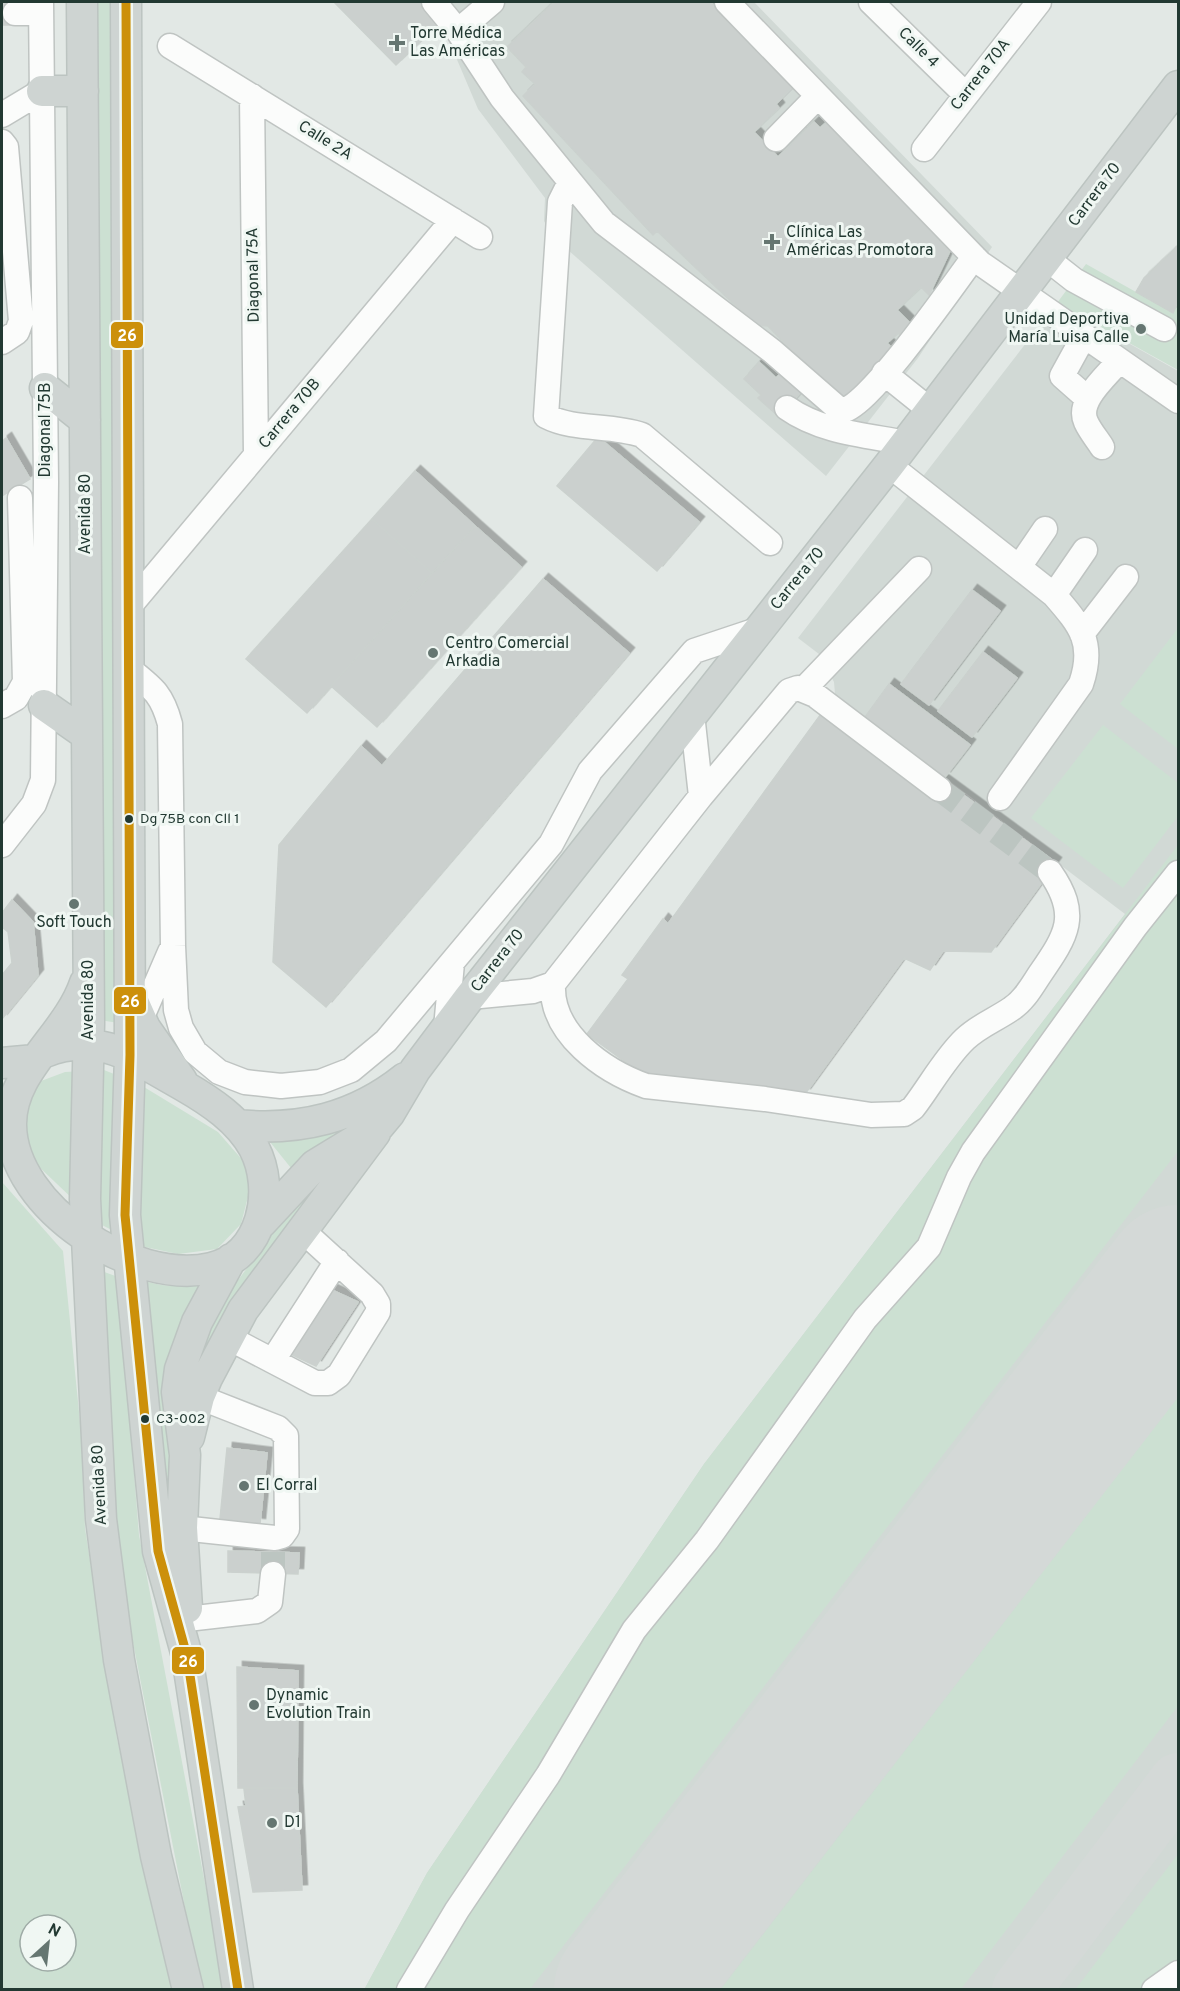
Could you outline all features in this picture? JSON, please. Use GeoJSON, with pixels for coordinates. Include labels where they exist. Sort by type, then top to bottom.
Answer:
{"type":"FeatureCollection","features":[{"type":"Feature","properties":{"kind":"main road","name":"Avenida 80"},"geometry":{"type":"LineString","coordinates":[[82,2],[89,972],[89,1043],[84,1154],[101,1519],[118,1660],[156,1856],[188,1989]]}},
{"type":"Feature","properties":{"kind":"main road"},"geometry":{"type":"LineString","coordinates":[[126,2],[128,608],[135,1006],[130,1056],[126,1165],[128,1259],[158,1551],[187,1656],[238,1989]]}},
{"type":"Feature","properties":{"kind":"main road","name":"Carrera 70"},"geometry":{"type":"LineString","coordinates":[[231,1259],[250,1241],[261,1223],[315,1166],[367,1134],[389,1114],[415,1070],[446,1028],[897,454],[1179,86]]}},
{"type":"Feature","properties":{"kind":"main road"},"geometry":{"type":"LineString","coordinates":[[42,91],[83,91]]}},
{"type":"Feature","properties":{"kind":"main road"},"geometry":{"type":"LineString","coordinates":[[45,388],[85,420]]}},
{"type":"Feature","properties":{"kind":"main road"},"geometry":{"type":"LineString","coordinates":[[44,705],[87,735]]}},
{"type":"Feature","properties":{"kind":"main road"},"geometry":{"type":"LineString","coordinates":[[28,1184],[16,1159],[10,1125],[20,1084],[79,1000],[89,972]]}},
{"type":"Feature","properties":{"kind":"main road"},"geometry":{"type":"LineString","coordinates":[[135,1006],[158,1048],[187,1088]]}},
{"type":"Feature","properties":{"kind":"main road"},"geometry":{"type":"LineString","coordinates":[[2,1063],[40,1056],[63,1045],[89,1043],[116,1049],[215,1105],[237,1125],[254,1149],[261,1167],[264,1200],[261,1223]]}},
{"type":"Feature","properties":{"kind":"main road","name":"Carrera 70"},"geometry":{"type":"LineString","coordinates":[[237,1125],[270,1128],[296,1126],[346,1114],[382,1097],[415,1070]]}},
{"type":"Feature","properties":{"kind":"main road"},"geometry":{"type":"LineString","coordinates":[[185,1455],[199,1397],[227,1337],[243,1310],[339,1186],[389,1114]]}},
{"type":"Feature","properties":{"kind":"main road"},"geometry":{"type":"LineString","coordinates":[[2,1157],[47,1206],[86,1235],[128,1259],[168,1269],[192,1271],[214,1268],[231,1259]]}},
{"type":"Feature","properties":{"kind":"main road"},"geometry":{"type":"LineString","coordinates":[[187,1656],[182,1528],[185,1455],[177,1392],[180,1369],[197,1322],[231,1259]]}},
{"type":"Feature","properties":{"kind":"street"},"geometry":{"type":"LineString","coordinates":[[434,2],[458,31],[502,98],[570,182],[619,236],[772,351],[835,408],[848,411],[884,373],[918,334],[974,257]]}},
{"type":"Feature","properties":{"kind":"street"},"geometry":{"type":"LineString","coordinates":[[458,31],[491,2]]}},
{"type":"Feature","properties":{"kind":"street"},"geometry":{"type":"LineString","coordinates":[[727,2],[974,257],[1020,292],[1179,401]]}},
{"type":"Feature","properties":{"kind":"street","name":"Calle 4"},"geometry":{"type":"LineString","coordinates":[[871,2],[966,95]]}},
{"type":"Feature","properties":{"kind":"street","name":"Carrera 70A"},"geometry":{"type":"LineString","coordinates":[[924,149],[1039,2]]}},
{"type":"Feature","properties":{"kind":"street"},"geometry":{"type":"LineString","coordinates":[[15,13],[41,7]]}},
{"type":"Feature","properties":{"kind":"street","name":"Diagonal 75B"},"geometry":{"type":"LineString","coordinates":[[2,845],[34,804],[43,780],[46,482],[41,7]]}},
{"type":"Feature","properties":{"kind":"street","name":"Calle 2A"},"geometry":{"type":"LineString","coordinates":[[170,46],[480,237]]}},
{"type":"Feature","properties":{"kind":"street"},"geometry":{"type":"LineString","coordinates":[[2,115],[42,91]]}},
{"type":"Feature","properties":{"kind":"street","name":"Diagonal 75A"},"geometry":{"type":"LineString","coordinates":[[252,96],[256,455]]}},
{"type":"Feature","properties":{"kind":"street"},"geometry":{"type":"LineString","coordinates":[[776,139],[818,96]]}},
{"type":"Feature","properties":{"kind":"street"},"geometry":{"type":"LineString","coordinates":[[2,142],[6,147],[21,321],[17,332],[2,342]]}},
{"type":"Feature","properties":{"kind":"street"},"geometry":{"type":"LineString","coordinates":[[570,182],[560,202],[546,416],[560,423],[628,430],[642,435],[770,543]]}},
{"type":"Feature","properties":{"kind":"street","name":"Carrera 70B"},"geometry":{"type":"LineString","coordinates":[[128,608],[453,220]]}},
{"type":"Feature","properties":{"kind":"street"},"geometry":{"type":"LineString","coordinates":[[1046,258],[1074,280],[1164,329]]}},
{"type":"Feature","properties":{"kind":"street"},"geometry":{"type":"LineString","coordinates":[[1084,336],[1062,376],[1088,399]]}},
{"type":"Feature","properties":{"kind":"street"},"geometry":{"type":"LineString","coordinates":[[1102,447],[1085,421],[1084,409],[1088,399],[1119,361]]}},
{"type":"Feature","properties":{"kind":"street"},"geometry":{"type":"LineString","coordinates":[[884,373],[930,410]]}},
{"type":"Feature","properties":{"kind":"street"},"geometry":{"type":"LineString","coordinates":[[787,408],[801,418],[897,454],[1019,567],[1054,596],[1074,618],[1083,634],[1088,663],[1081,684],[1000,798]]}},
{"type":"Feature","properties":{"kind":"street"},"geometry":{"type":"LineString","coordinates":[[2,706],[16,698],[24,682],[11,504],[46,482]]}},
{"type":"Feature","properties":{"kind":"street"},"geometry":{"type":"LineString","coordinates":[[1019,567],[1045,529]]}},
{"type":"Feature","properties":{"kind":"street"},"geometry":{"type":"LineString","coordinates":[[1054,596],[1085,550]]}},
{"type":"Feature","properties":{"kind":"street"},"geometry":{"type":"LineString","coordinates":[[804,690],[920,569]]}},
{"type":"Feature","properties":{"kind":"street"},"geometry":{"type":"LineString","coordinates":[[1083,634],[1126,577]]}},
{"type":"Feature","properties":{"kind":"street"},"geometry":{"type":"LineString","coordinates":[[129,669],[155,689],[164,702],[170,724],[173,946],[176,1010],[180,1028],[195,1052],[219,1072],[245,1083],[281,1086],[320,1082],[351,1070],[387,1041],[551,844],[590,771],[688,646],[757,630]]}},
{"type":"Feature","properties":{"kind":"street"},"geometry":{"type":"LineString","coordinates":[[470,997],[532,991],[553,984],[701,796],[789,691],[804,690],[822,700],[939,789]]}},
{"type":"Feature","properties":{"kind":"street"},"geometry":{"type":"LineString","coordinates":[[692,714],[701,796]]}},
{"type":"Feature","properties":{"kind":"street"},"geometry":{"type":"LineString","coordinates":[[553,984],[552,1000],[581,1047],[596,1060],[631,1081],[646,1086],[765,1099],[872,1115],[904,1114],[913,1108],[962,1041],[978,1027],[1013,1009],[1023,999],[1064,939],[1069,919],[1064,896],[1050,872]]}},
{"type":"Feature","properties":{"kind":"street"},"geometry":{"type":"LineString","coordinates":[[409,1989],[457,1910],[548,1775],[634,1630],[707,1540],[865,1319],[929,1247],[959,1177],[973,1152],[1135,927],[1179,873]]}},
{"type":"Feature","properties":{"kind":"street"},"geometry":{"type":"LineString","coordinates":[[135,1006],[173,946]]}},
{"type":"Feature","properties":{"kind":"street"},"geometry":{"type":"LineString","coordinates":[[446,1028],[452,963]]}},
{"type":"Feature","properties":{"kind":"street"},"geometry":{"type":"LineString","coordinates":[[227,1337],[315,1383],[328,1383],[339,1375],[378,1312],[378,1304],[337,1261],[303,1230]]}},
{"type":"Feature","properties":{"kind":"street"},"geometry":{"type":"LineString","coordinates":[[273,1360],[337,1261]]}},
{"type":"Feature","properties":{"kind":"street"},"geometry":{"type":"LineString","coordinates":[[187,1619],[257,1611],[270,1602],[274,1555],[286,1528],[286,1436],[278,1428],[199,1397]]}},
{"type":"Feature","properties":{"kind":"street"},"geometry":{"type":"LineString","coordinates":[[182,1528],[274,1555]]}},
{"type":"Feature","properties":{"kind":"street"},"geometry":{"type":"LineString","coordinates":[[1154,1989],[1179,1973]]}},
{"type":"Feature","properties":{"kind":"shaded area","name":"Clínica Las Américas Promotora"},"geometry":{"type":"Polygon","coordinates":[[[334,2],[754,2],[992,247],[918,358],[826,476],[552,236],[544,221],[545,198],[478,109],[441,22],[396,65],[334,2]]]}},
{"type":"Feature","properties":{"kind":"shaded area"},"geometry":{"type":"Polygon","coordinates":[[[1057,303],[1178,371],[1178,1989],[364,1990],[427,1873],[704,1464],[1125,914],[835,694],[834,682],[819,654],[798,638],[1057,303]]]}},
{"type":"Feature","properties":{"kind":"green space"},"geometry":{"type":"Polygon","coordinates":[[[92,2],[115,2],[119,1023],[99,1020],[92,2]]]}},
{"type":"Feature","properties":{"kind":"green space","name":"Unidad Deportiva María Luisa Calle"},"geometry":{"type":"Polygon","coordinates":[[[1178,246],[1178,370],[1057,303],[1086,264],[1136,292],[1144,278],[1178,246]]]}},
{"type":"Feature","properties":{"kind":"green space"},"geometry":{"type":"Polygon","coordinates":[[[1178,628],[1178,749],[1120,704],[1178,628]]]}},
{"type":"Feature","properties":{"kind":"green space"},"geometry":{"type":"Polygon","coordinates":[[[1103,725],[1178,783],[1178,816],[1123,888],[1031,818],[1103,725]]]}},
{"type":"Feature","properties":{"kind":"green space"},"geometry":{"type":"Polygon","coordinates":[[[1178,845],[1178,1151],[530,1989],[413,1989],[453,1923],[530,1810],[635,1636],[699,1556],[694,1551],[636,1618],[535,1788],[477,1869],[405,1989],[364,1990],[427,1873],[704,1464],[1178,845]]]}},
{"type":"Feature","properties":{"kind":"green space"},"geometry":{"type":"Polygon","coordinates":[[[104,1070],[139,1084],[218,1132],[245,1163],[250,1189],[241,1224],[217,1249],[178,1254],[145,1247],[98,1223],[35,1163],[24,1137],[27,1103],[41,1081],[65,1072],[104,1070]]]}},
{"type":"Feature","properties":{"kind":"green space"},"geometry":{"type":"Polygon","coordinates":[[[359,1115],[291,1168],[270,1142],[291,1139],[359,1115]]]}},
{"type":"Feature","properties":{"kind":"green space"},"geometry":{"type":"Polygon","coordinates":[[[332,1167],[187,1394],[215,1311],[271,1236],[322,1175],[332,1167]]]}},
{"type":"Feature","properties":{"kind":"green space"},"geometry":{"type":"Polygon","coordinates":[[[2,1182],[63,1251],[81,1432],[85,1528],[117,1739],[172,1989],[2,1989],[2,1182]]]}},
{"type":"Feature","properties":{"kind":"green space"},"geometry":{"type":"Polygon","coordinates":[[[99,1270],[118,1277],[139,1535],[225,1989],[201,1989],[118,1566],[99,1270]]]}},
{"type":"Feature","properties":{"kind":"green space"},"geometry":{"type":"Polygon","coordinates":[[[142,1280],[174,1286],[207,1283],[183,1318],[172,1344],[164,1376],[171,1498],[169,1563],[142,1280]]]}},
{"type":"Feature","properties":{"kind":"green space"},"geometry":{"type":"Polygon","coordinates":[[[1178,1397],[1178,1706],[961,1989],[721,1989],[1178,1397]]]}},
{"type":"Feature","properties":{"kind":"green space"},"geometry":{"type":"Polygon","coordinates":[[[1178,1854],[1178,1969],[1149,1989],[1075,1990],[1178,1854]]]}},
{"type":"Feature","properties":{"kind":"building"},"geometry":{"type":"Polygon","coordinates":[[[2,2],[15,2],[15,25],[2,25],[2,2]]]}},
{"type":"Feature","properties":{"kind":"building","name":"Torre Médica Las Américas"},"geometry":{"type":"Polygon","coordinates":[[[334,2],[421,2],[441,22],[396,65],[334,2]]]}},
{"type":"Feature","properties":{"kind":"building"},"geometry":{"type":"Polygon","coordinates":[[[554,2],[711,2],[759,54],[762,51],[791,81],[788,84],[792,88],[776,104],[779,108],[754,132],[778,157],[814,122],[820,128],[828,121],[950,251],[929,295],[921,287],[897,310],[912,325],[902,337],[898,333],[887,343],[896,352],[844,406],[768,326],[756,325],[657,231],[653,235],[523,96],[535,84],[522,72],[526,67],[507,47],[554,2]]]}},
{"type":"Feature","properties":{"kind":"building"},"geometry":{"type":"Polygon","coordinates":[[[1178,246],[1178,302],[1173,313],[1136,292],[1144,278],[1178,246]]]}},
{"type":"Feature","properties":{"kind":"building"},"geometry":{"type":"Polygon","coordinates":[[[759,362],[776,378],[781,373],[802,391],[779,417],[758,398],[761,395],[744,379],[759,362]]]}},
{"type":"Feature","properties":{"kind":"building"},"geometry":{"type":"Polygon","coordinates":[[[598,437],[699,522],[657,571],[557,486],[598,437]]]}},
{"type":"Feature","properties":{"kind":"building"},"geometry":{"type":"Polygon","coordinates":[[[6,438],[30,479],[2,496],[2,441],[6,438]]]}},
{"type":"Feature","properties":{"kind":"building"},"geometry":{"type":"Polygon","coordinates":[[[415,471],[475,526],[432,573],[372,519],[415,471]]]}},
{"type":"Feature","properties":{"kind":"building"},"geometry":{"type":"Polygon","coordinates":[[[372,519],[432,573],[307,713],[246,659],[372,519]]]}},
{"type":"Feature","properties":{"kind":"building"},"geometry":{"type":"Polygon","coordinates":[[[475,526],[521,567],[377,727],[331,686],[475,526]]]}},
{"type":"Feature","properties":{"kind":"building"},"geometry":{"type":"Polygon","coordinates":[[[543,579],[629,653],[326,1007],[273,962],[279,845],[361,746],[382,766],[543,579]]]}},
{"type":"Feature","properties":{"kind":"building"},"geometry":{"type":"Polygon","coordinates":[[[972,590],[1000,611],[929,705],[901,684],[972,590]]]}},
{"type":"Feature","properties":{"kind":"building"},"geometry":{"type":"Polygon","coordinates":[[[983,652],[1017,678],[972,737],[938,711],[983,652]]]}},
{"type":"Feature","properties":{"kind":"building"},"geometry":{"type":"Polygon","coordinates":[[[889,684],[970,745],[945,777],[865,717],[889,684]]]}},
{"type":"Feature","properties":{"kind":"building"},"geometry":{"type":"Polygon","coordinates":[[[821,714],[944,781],[1056,863],[991,952],[943,951],[930,970],[904,958],[805,1094],[646,1077],[587,1034],[628,979],[622,975],[663,919],[668,924],[821,714]]]}},
{"type":"Feature","properties":{"kind":"building"},"geometry":{"type":"Polygon","coordinates":[[[12,900],[33,922],[38,975],[2,1019],[2,975],[12,963],[8,932],[2,927],[2,913],[12,900]]]}},
{"type":"Feature","properties":{"kind":"building"},"geometry":{"type":"Polygon","coordinates":[[[325,1287],[358,1302],[316,1366],[284,1351],[325,1287]]]}},
{"type":"Feature","properties":{"kind":"building","name":"El Corral"},"geometry":{"type":"Polygon","coordinates":[[[227,1448],[267,1453],[260,1524],[220,1519],[227,1448]]]}},
{"type":"Feature","properties":{"kind":"building"},"geometry":{"type":"Polygon","coordinates":[[[228,1551],[299,1553],[298,1574],[228,1572],[228,1551]]]}},
{"type":"Feature","properties":{"kind":"building"},"geometry":{"type":"Polygon","coordinates":[[[237,1667],[298,1671],[297,1788],[238,1788],[237,1667]]]}},
{"type":"Feature","properties":{"kind":"building"},"geometry":{"type":"Polygon","coordinates":[[[297,1788],[302,1890],[253,1892],[238,1807],[246,1806],[244,1789],[297,1788]]]}},
{"type":"Feature","properties":{"kind":"taxiway"},"geometry":{"type":"LineString","coordinates":[[1021,1990],[1178,1782]]}},
{"type":"Feature","properties":{"kind":"runway"},"geometry":{"type":"LineString","coordinates":[[627,1990],[1178,1278]]}},
{"type":"Feature","properties":{"kind":"tunnel"},"geometry":{"type":"LineString","coordinates":[[939,789],[1050,872]]}},
{"type":"Feature","properties":{"kind":"tunnel"},"geometry":{"type":"LineString","coordinates":[[273,1552],[273,1574]]}},
{"type":"Feature","properties":{"kind":"transit line","name":"26"},"geometry":{"type":"LineString","coordinates":[[126,2],[130,1055],[125,1215],[158,1551],[187,1656],[238,1990]]}},
{"type":"Feature","properties":{"kind":"place","name":"Torre Médica Las Américas"},"geometry":{"type":"Point","coordinates":[397,43]}},
{"type":"Feature","properties":{"kind":"place","name":"Clínica Las Américas Promotora"},"geometry":{"type":"Point","coordinates":[772,242]}},
{"type":"Feature","properties":{"kind":"place","name":"Unidad Deportiva María Luisa Calle"},"geometry":{"type":"Point","coordinates":[1141,329]}},
{"type":"Feature","properties":{"kind":"place","name":"Centro Comercial Arkadia"},"geometry":{"type":"Point","coordinates":[433,653]}},
{"type":"Feature","properties":{"kind":"place","name":"Dg 75B con Cll 1"},"geometry":{"type":"Point","coordinates":[129,819]}},
{"type":"Feature","properties":{"kind":"place","name":"Soft Touch"},"geometry":{"type":"Point","coordinates":[74,904]}},
{"type":"Feature","properties":{"kind":"place","name":"C3-002"},"geometry":{"type":"Point","coordinates":[145,1419]}},
{"type":"Feature","properties":{"kind":"place","name":"El Corral"},"geometry":{"type":"Point","coordinates":[244,1486]}},
{"type":"Feature","properties":{"kind":"place","name":"Dynamic Evolution Train"},"geometry":{"type":"Point","coordinates":[254,1705]}},
{"type":"Feature","properties":{"kind":"place","name":"D1"},"geometry":{"type":"Point","coordinates":[272,1823]}}]}
